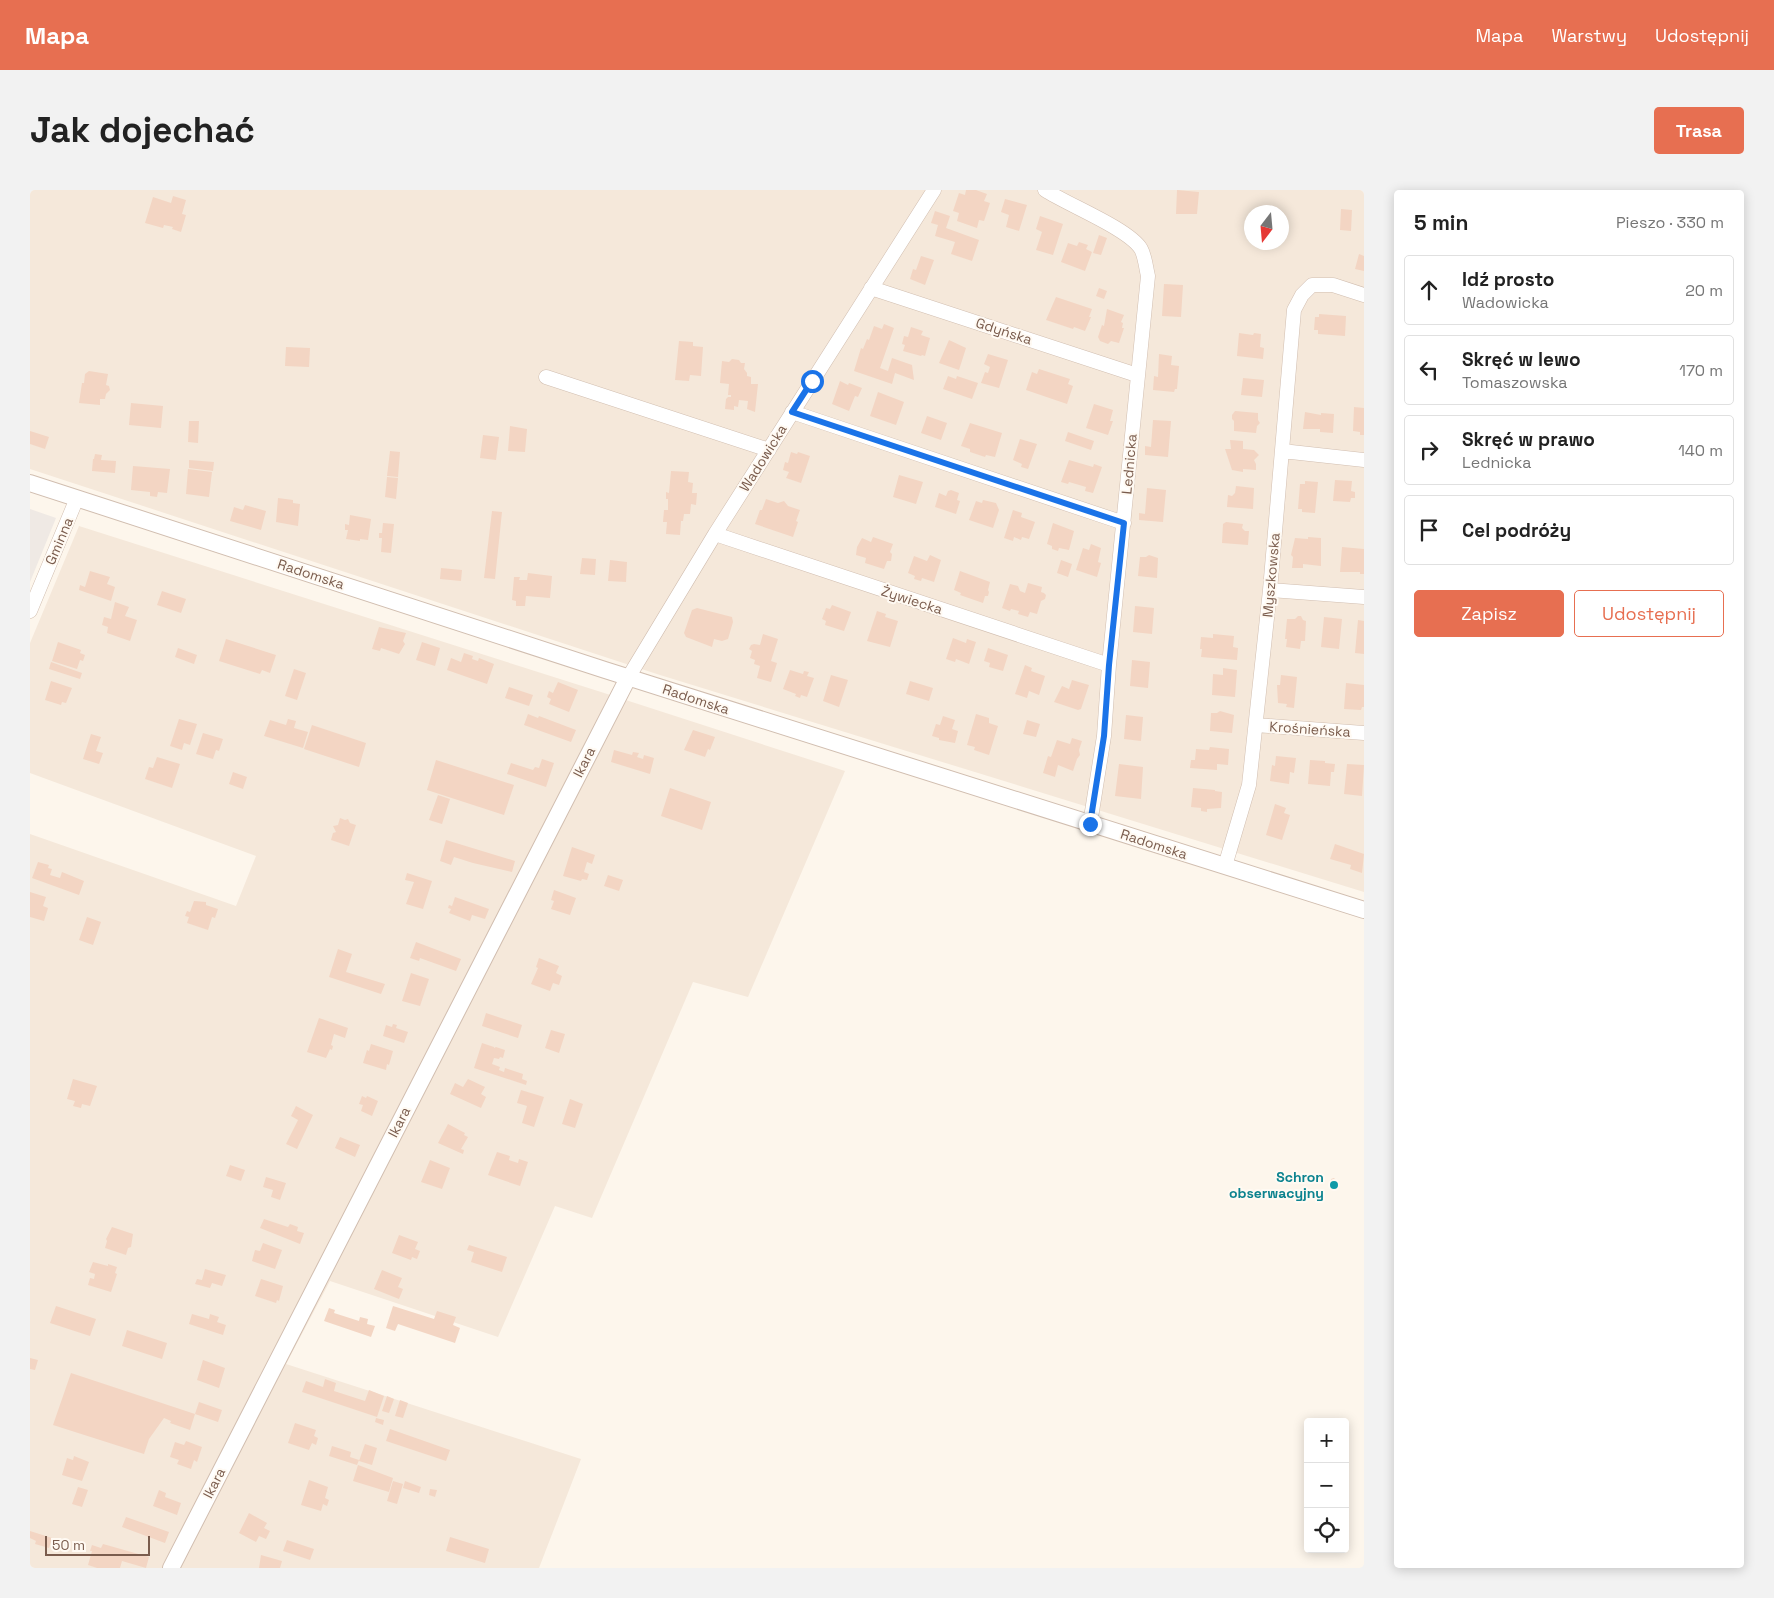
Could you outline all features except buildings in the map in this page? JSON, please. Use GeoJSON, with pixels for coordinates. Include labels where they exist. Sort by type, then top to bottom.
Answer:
{"type":"FeatureCollection","features":[{"type":"Feature","properties":{"kind":"street","name":"Wadowicka"},"geometry":{"type":"LineString","coordinates":[[628,678],[792,412],[934,190]]}},
{"type":"Feature","properties":{"kind":"street","name":"Lednicka"},"geometry":{"type":"LineString","coordinates":[[1045,190],[1060,200],[1123,232],[1142,250],[1148,276],[1109,665],[1104,736],[1090,824]]}},
{"type":"Feature","properties":{"kind":"street","name":"Myszkowska"},"geometry":{"type":"LineString","coordinates":[[1225,866],[1249,785],[1270,590],[1294,310],[1302,295],[1312,285],[1332,285],[1364,295]]}},
{"type":"Feature","properties":{"kind":"street","name":"Gdyńska"},"geometry":{"type":"LineString","coordinates":[[871,288],[1137,375]]}},
{"type":"Feature","properties":{"kind":"street"},"geometry":{"type":"LineString","coordinates":[[546,377],[769,450]]}},
{"type":"Feature","properties":{"kind":"street"},"geometry":{"type":"LineString","coordinates":[[792,412],[1124,523]]}},
{"type":"Feature","properties":{"kind":"street"},"geometry":{"type":"LineString","coordinates":[[1282,451],[1364,460]]}},
{"type":"Feature","properties":{"kind":"street","name":"Radomska"},"geometry":{"type":"LineString","coordinates":[[30,483],[628,678],[1364,910]]}},
{"type":"Feature","properties":{"kind":"street","name":"Gminna"},"geometry":{"type":"LineString","coordinates":[[30,611],[77,498]]}},
{"type":"Feature","properties":{"kind":"street","name":"Żywiecka"},"geometry":{"type":"LineString","coordinates":[[716,534],[1109,665]]}},
{"type":"Feature","properties":{"kind":"street"},"geometry":{"type":"LineString","coordinates":[[1270,590],[1364,597]]}},
{"type":"Feature","properties":{"kind":"street","name":"Ikara"},"geometry":{"type":"LineString","coordinates":[[171,1568],[628,678]]}},
{"type":"Feature","properties":{"kind":"street","name":"Krośnieńska"},"geometry":{"type":"LineString","coordinates":[[1256,726],[1364,733]]}},
{"type":"Feature","properties":{"kind":"shaded area"},"geometry":{"type":"Polygon","coordinates":[[[30,190],[1364,190],[1364,892],[660,675],[30,469],[30,190]]]}},
{"type":"Feature","properties":{"kind":"shaded area"},"geometry":{"type":"Polygon","coordinates":[[[30,509],[56,518],[30,582],[30,509]]]}},
{"type":"Feature","properties":{"kind":"shaded area"},"geometry":{"type":"Polygon","coordinates":[[[79,526],[845,771],[748,997],[693,982],[592,1218],[555,1206],[498,1337],[330,1281],[286,1364],[581,1459],[539,1568],[30,1568],[30,834],[236,906],[256,856],[30,773],[30,643],[79,526]]]}},
{"type":"Feature","properties":{"kind":"place","name":"Schron obserwacyjny"},"geometry":{"type":"Point","coordinates":[1334,1185]}},
{"type":"Feature","properties":{"kind":"route"},"geometry":{"type":"LineString","coordinates":[[812,381],[792,412],[1124,523],[1109,665],[1104,736],[1090,824]]}}]}
